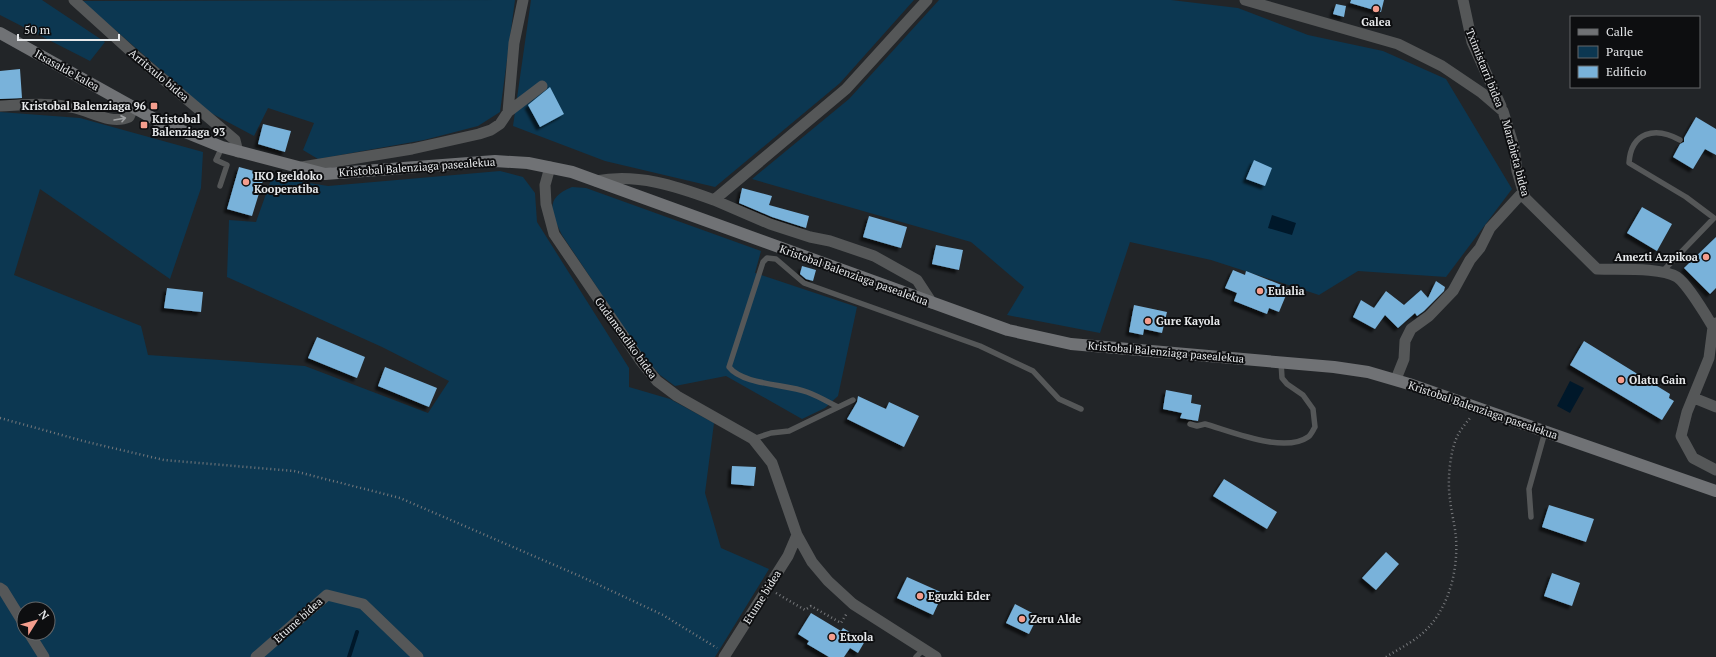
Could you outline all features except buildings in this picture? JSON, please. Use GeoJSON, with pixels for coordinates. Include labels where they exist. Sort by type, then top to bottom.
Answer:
{"type":"FeatureCollection","features":[{"type":"Feature","properties":{"kind":"street","name":"Arritxulo bidea"},"geometry":{"type":"LineString","coordinates":[[74,0],[137,57],[235,140],[238,152]]}},
{"type":"Feature","properties":{"kind":"street"},"geometry":{"type":"LineString","coordinates":[[508,112],[514,44],[523,0]]}},
{"type":"Feature","properties":{"kind":"street"},"geometry":{"type":"LineString","coordinates":[[714,200],[846,89],[927,0]]}},
{"type":"Feature","properties":{"kind":"street","name":"Marabieta bidea"},"geometry":{"type":"LineString","coordinates":[[1245,0],[1398,44],[1442,66],[1482,93],[1503,112],[1514,147],[1517,171],[1524,198],[1597,269],[1653,270],[1677,277],[1696,299],[1715,325]]}},
{"type":"Feature","properties":{"kind":"street","name":"Tximistarri bidea"},"geometry":{"type":"LineString","coordinates":[[1463,0],[1472,42],[1503,112]]}},
{"type":"Feature","properties":{"kind":"street","name":"Itsasalde kalea"},"geometry":{"type":"LineString","coordinates":[[0,33],[133,108]]}},
{"type":"Feature","properties":{"kind":"street"},"geometry":{"type":"LineString","coordinates":[[300,167],[412,149],[491,130],[500,124],[508,112],[542,86]]}},
{"type":"Feature","properties":{"kind":"street"},"geometry":{"type":"LineString","coordinates":[[0,106],[53,104],[80,109],[113,120],[122,120],[129,117],[133,108]]}},
{"type":"Feature","properties":{"kind":"street","name":"Kristobal Balenziaga pasealekua"},"geometry":{"type":"LineString","coordinates":[[133,108],[158,121],[222,147],[325,174],[495,161],[528,163],[550,167],[596,181],[1008,330],[1071,344],[1281,362],[1368,372],[1396,379],[1545,432],[1648,466],[1716,492]]}},
{"type":"Feature","properties":{"kind":"street","name":"Gudamendiko bidea"},"geometry":{"type":"LineString","coordinates":[[550,167],[545,185],[546,204],[554,234],[640,360],[657,381],[677,396],[753,439],[772,463],[797,535],[812,562],[853,604],[920,653],[936,657]]}},
{"type":"Feature","properties":{"kind":"street"},"geometry":{"type":"LineString","coordinates":[[596,181],[622,178],[641,179],[686,189],[770,224],[810,237],[830,241],[874,256],[917,280],[932,303]]}},
{"type":"Feature","properties":{"kind":"street"},"geometry":{"type":"LineString","coordinates":[[1396,379],[1404,359],[1405,341],[1411,329],[1429,316],[1453,291],[1470,260],[1480,248],[1490,228],[1523,192]]}},
{"type":"Feature","properties":{"kind":"street"},"geometry":{"type":"LineString","coordinates":[[1715,325],[1709,358],[1694,398],[1687,412],[1681,436],[1693,458],[1716,470]]}},
{"type":"Feature","properties":{"kind":"street"},"geometry":{"type":"LineString","coordinates":[[1694,398],[1716,407]]}},
{"type":"Feature","properties":{"kind":"street","name":"Etume bidea"},"geometry":{"type":"LineString","coordinates":[[725,655],[788,556],[797,535]]}},
{"type":"Feature","properties":{"kind":"street"},"geometry":{"type":"LineString","coordinates":[[0,588],[3,590],[16,611]]}},
{"type":"Feature","properties":{"kind":"street","name":"Etume bidea"},"geometry":{"type":"LineString","coordinates":[[256,657],[326,595],[363,604],[418,657]]}},
{"type":"Feature","properties":{"kind":"street"},"geometry":{"type":"LineString","coordinates":[[34,641],[44,657]]}},
{"type":"Feature","properties":{"kind":"lane"},"geometry":{"type":"LineString","coordinates":[[1662,273],[1714,218],[1686,196],[1629,163],[1630,152],[1633,143],[1652,132],[1672,135],[1680,140]]}},
{"type":"Feature","properties":{"kind":"lane"},"geometry":{"type":"LineString","coordinates":[[220,186],[227,165],[216,160],[222,147]]}},
{"type":"Feature","properties":{"kind":"lane"},"geometry":{"type":"LineString","coordinates":[[838,407],[807,392],[747,377],[733,372],[729,367],[763,262],[767,258],[776,259],[804,283],[980,346],[1033,371],[1059,399],[1081,409]]}},
{"type":"Feature","properties":{"kind":"lane"},"geometry":{"type":"LineString","coordinates":[[1190,424],[1197,426],[1205,424],[1266,442],[1292,443],[1308,437],[1315,427],[1313,409],[1303,395],[1287,384],[1282,378],[1281,362]]}},
{"type":"Feature","properties":{"kind":"lane"},"geometry":{"type":"LineString","coordinates":[[753,439],[772,432],[789,431],[853,400]]}},
{"type":"Feature","properties":{"kind":"lane"},"geometry":{"type":"LineString","coordinates":[[1531,517],[1529,488],[1545,432]]}},
{"type":"Feature","properties":{"kind":"path"},"geometry":{"type":"LineString","coordinates":[[1386,657],[1415,640],[1428,628],[1442,609],[1447,596],[1455,568],[1456,537],[1449,496],[1450,466],[1458,434],[1477,408]]}},
{"type":"Feature","properties":{"kind":"path"},"geometry":{"type":"LineString","coordinates":[[0,418],[164,460],[294,471],[400,498],[582,577],[649,609],[725,655]]}},
{"type":"Feature","properties":{"kind":"path"},"geometry":{"type":"LineString","coordinates":[[768,588],[805,610],[811,606],[841,623],[853,604]]}},
{"type":"Feature","properties":{"kind":"green space"},"geometry":{"type":"Polygon","coordinates":[[[0,0],[42,0],[105,42],[90,61],[0,15],[0,0]]]}},
{"type":"Feature","properties":{"kind":"green space"},"geometry":{"type":"Polygon","coordinates":[[[515,0],[500,112],[478,126],[424,140],[318,159],[303,150],[314,123],[268,108],[254,136],[209,112],[82,1],[515,0]]]}},
{"type":"Feature","properties":{"kind":"green space"},"geometry":{"type":"Polygon","coordinates":[[[531,0],[914,0],[840,83],[715,187],[605,161],[513,126],[531,0]]]}},
{"type":"Feature","properties":{"kind":"green space"},"geometry":{"type":"Polygon","coordinates":[[[939,0],[1171,0],[1238,8],[1308,35],[1383,51],[1446,79],[1512,189],[1446,277],[1358,271],[1319,295],[1211,260],[1130,242],[1100,333],[1007,315],[1024,287],[971,242],[752,179],[849,99],[939,0]]]}},
{"type":"Feature","properties":{"kind":"green space"},"geometry":{"type":"Polygon","coordinates":[[[0,112],[80,118],[203,152],[201,188],[170,279],[40,189],[14,275],[141,326],[148,355],[305,366],[428,413],[449,381],[382,347],[227,277],[229,220],[256,222],[272,177],[328,186],[500,171],[523,177],[535,193],[537,222],[629,368],[629,387],[670,399],[714,423],[705,493],[721,548],[769,569],[715,657],[0,657],[0,112]]]}},
{"type":"Feature","properties":{"kind":"green space"},"geometry":{"type":"Polygon","coordinates":[[[572,187],[586,188],[761,251],[755,273],[857,307],[838,396],[825,408],[802,419],[726,376],[675,386],[660,375],[641,353],[558,227],[552,207],[554,201],[563,191],[572,187]]]}},
{"type":"Feature","properties":{"kind":"shaded area"},"geometry":{"type":"Polygon","coordinates":[[[1272,215],[1296,223],[1292,235],[1268,228],[1272,215]]]}},
{"type":"Feature","properties":{"kind":"shaded area"},"geometry":{"type":"Polygon","coordinates":[[[1570,381],[1584,388],[1570,413],[1557,406],[1570,381]]]}},
{"type":"Feature","properties":{"kind":"waterway"},"geometry":{"type":"LineString","coordinates":[[349,657],[357,632]]}},
{"type":"Feature","properties":{"kind":"place","name":"Galea"},"geometry":{"type":"Point","coordinates":[1376,9]}},
{"type":"Feature","properties":{"kind":"place","name":"Kristobal Balenziaga 96"},"geometry":{"type":"Point","coordinates":[154,106]}},
{"type":"Feature","properties":{"kind":"place","name":"Kristobal Balenziaga 93"},"geometry":{"type":"Point","coordinates":[144,125]}},
{"type":"Feature","properties":{"kind":"place","name":"IKO Igeldoko Kooperatiba"},"geometry":{"type":"Point","coordinates":[246,182]}},
{"type":"Feature","properties":{"kind":"place","name":"Amezti Azpikoa"},"geometry":{"type":"Point","coordinates":[1706,257]}},
{"type":"Feature","properties":{"kind":"place","name":"Eulalia"},"geometry":{"type":"Point","coordinates":[1260,291]}},
{"type":"Feature","properties":{"kind":"place","name":"Gure Kayola"},"geometry":{"type":"Point","coordinates":[1148,321]}},
{"type":"Feature","properties":{"kind":"place","name":"Olatu Gain"},"geometry":{"type":"Point","coordinates":[1621,380]}},
{"type":"Feature","properties":{"kind":"place","name":"Eguzki Eder"},"geometry":{"type":"Point","coordinates":[920,596]}},
{"type":"Feature","properties":{"kind":"place","name":"Zeru Alde"},"geometry":{"type":"Point","coordinates":[1022,619]}},
{"type":"Feature","properties":{"kind":"place","name":"Etxola"},"geometry":{"type":"Point","coordinates":[832,637]}}]}
